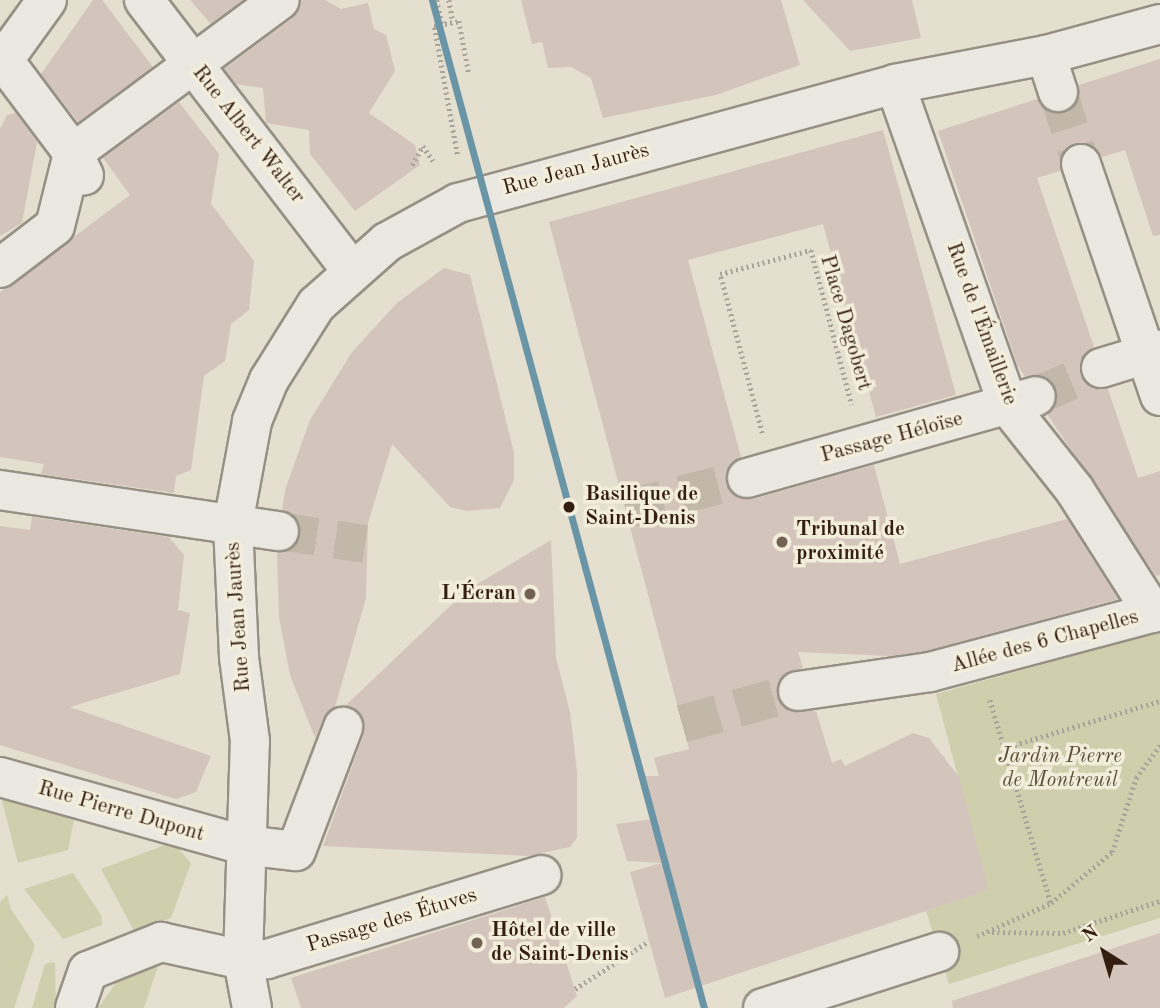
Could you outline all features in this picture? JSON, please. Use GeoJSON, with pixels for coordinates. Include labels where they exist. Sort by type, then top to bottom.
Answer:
{"type":"FeatureCollection","features":[{"type":"Feature","properties":{"kind":"street"},"geometry":{"type":"LineString","coordinates":[[47,0],[2,63],[79,167]]}},
{"type":"Feature","properties":{"kind":"street","name":"Rue Albert Walter"},"geometry":{"type":"LineString","coordinates":[[144,0],[352,270]]}},
{"type":"Feature","properties":{"kind":"street"},"geometry":{"type":"LineString","coordinates":[[0,268],[55,226],[79,167],[193,65],[280,0]]}},
{"type":"Feature","properties":{"kind":"street","name":"Rue Jean Jaurès"},"geometry":{"type":"LineString","coordinates":[[252,1008],[243,960],[243,845],[250,741],[239,657],[233,524],[253,421],[270,380],[316,305],[352,270],[417,222],[458,203],[895,85],[1046,55],[1160,24]]}},
{"type":"Feature","properties":{"kind":"street"},"geometry":{"type":"LineString","coordinates":[[1046,55],[1058,92]]}},
{"type":"Feature","properties":{"kind":"street","name":"Rue de l'Émaillerie"},"geometry":{"type":"LineString","coordinates":[[895,85],[1022,401],[1074,489],[1157,612]]}},
{"type":"Feature","properties":{"kind":"street"},"geometry":{"type":"LineString","coordinates":[[1081,164],[1153,352],[1160,396]]}},
{"type":"Feature","properties":{"kind":"street"},"geometry":{"type":"LineString","coordinates":[[1101,368],[1153,352]]}},
{"type":"Feature","properties":{"kind":"street","name":"Passage Héloïse"},"geometry":{"type":"LineString","coordinates":[[759,475],[1022,401]]}},
{"type":"Feature","properties":{"kind":"street"},"geometry":{"type":"LineString","coordinates":[[0,490],[279,531]]}},
{"type":"Feature","properties":{"kind":"street","name":"Allée des 6 Chapelles"},"geometry":{"type":"LineString","coordinates":[[797,691],[930,673],[1157,612]]}},
{"type":"Feature","properties":{"kind":"street","name":"Rue Pierre Dupont"},"geometry":{"type":"LineString","coordinates":[[0,777],[243,845],[296,851],[343,727]]}},
{"type":"Feature","properties":{"kind":"street","name":"Passage des Étuves"},"geometry":{"type":"LineString","coordinates":[[75,1008],[88,971],[161,942],[243,960],[267,959],[541,875]]}},
{"type":"Feature","properties":{"kind":"street"},"geometry":{"type":"LineString","coordinates":[[764,1008],[939,952]]}},
{"type":"Feature","properties":{"kind":"path"},"geometry":{"type":"LineString","coordinates":[[437,0],[442,24]]}},
{"type":"Feature","properties":{"kind":"path"},"geometry":{"type":"LineString","coordinates":[[449,0],[453,22]]}},
{"type":"Feature","properties":{"kind":"path"},"geometry":{"type":"LineString","coordinates":[[457,154],[434,26],[459,21],[469,74]]}},
{"type":"Feature","properties":{"kind":"path"},"geometry":{"type":"LineString","coordinates":[[412,165],[423,146],[433,161]]}},
{"type":"Feature","properties":{"kind":"path","name":"Place Dagobert"},"geometry":{"type":"LineString","coordinates":[[759,475],[720,274],[811,250],[863,446]]}},
{"type":"Feature","properties":{"kind":"path"},"geometry":{"type":"LineString","coordinates":[[979,659],[1051,903]]}},
{"type":"Feature","properties":{"kind":"path"},"geometry":{"type":"LineString","coordinates":[[1004,748],[1160,701]]}},
{"type":"Feature","properties":{"kind":"path"},"geometry":{"type":"LineString","coordinates":[[939,952],[1051,903],[1112,852],[1136,778],[1160,745]]}},
{"type":"Feature","properties":{"kind":"path"},"geometry":{"type":"LineString","coordinates":[[988,932],[1063,933],[1160,901]]}},
{"type":"Feature","properties":{"kind":"path"},"geometry":{"type":"LineString","coordinates":[[575,989],[649,941]]}},
{"type":"Feature","properties":{"kind":"green space","name":"Jardin Pierre de Montreuil"},"geometry":{"type":"Polygon","coordinates":[[[1160,632],[1160,918],[949,984],[926,911],[988,890],[936,694],[1160,632]]]}},
{"type":"Feature","properties":{"kind":"green space"},"geometry":{"type":"Polygon","coordinates":[[[0,793],[75,814],[68,850],[18,863],[0,793]]]}},
{"type":"Feature","properties":{"kind":"green space"},"geometry":{"type":"Polygon","coordinates":[[[173,842],[191,863],[171,918],[134,931],[101,869],[173,842]]]}},
{"type":"Feature","properties":{"kind":"green space"},"geometry":{"type":"Polygon","coordinates":[[[73,873],[101,915],[102,925],[63,939],[24,889],[73,873]]]}},
{"type":"Feature","properties":{"kind":"green space"},"geometry":{"type":"Polygon","coordinates":[[[7,895],[11,909],[35,945],[14,1008],[0,1008],[0,902],[7,895]]]}},
{"type":"Feature","properties":{"kind":"green space"},"geometry":{"type":"Polygon","coordinates":[[[160,960],[144,1008],[98,1008],[126,969],[160,960]]]}},
{"type":"Feature","properties":{"kind":"green space"},"geometry":{"type":"Polygon","coordinates":[[[55,962],[56,1008],[32,1008],[45,964],[55,962]]]}},
{"type":"Feature","properties":{"kind":"building"},"geometry":{"type":"Polygon","coordinates":[[[93,0],[102,0],[153,67],[78,122],[41,74],[93,0]]]}},
{"type":"Feature","properties":{"kind":"building"},"geometry":{"type":"Polygon","coordinates":[[[190,0],[243,0],[211,24],[190,0]]]}},
{"type":"Feature","properties":{"kind":"building"},"geometry":{"type":"Polygon","coordinates":[[[301,0],[325,0],[341,9],[368,3],[374,29],[386,35],[395,71],[369,113],[415,145],[420,165],[355,211],[310,154],[309,130],[266,123],[263,88],[236,84],[224,69],[293,18],[301,0]]]}},
{"type":"Feature","properties":{"kind":"building"},"geometry":{"type":"Polygon","coordinates":[[[521,0],[781,0],[800,65],[716,95],[603,118],[591,78],[571,67],[548,68],[542,42],[532,44],[521,0]]]}},
{"type":"Feature","properties":{"kind":"building"},"geometry":{"type":"Polygon","coordinates":[[[803,0],[912,0],[921,38],[850,51],[803,0]]]}},
{"type":"Feature","properties":{"kind":"building"},"geometry":{"type":"Polygon","coordinates":[[[1160,59],[1160,235],[1153,236],[1125,150],[1102,157],[1095,147],[1075,143],[1064,150],[1060,171],[1037,178],[1094,347],[1080,362],[1080,375],[1095,389],[1108,389],[1138,478],[1160,471],[1160,575],[1156,576],[1047,414],[1057,401],[1052,381],[1041,375],[1025,377],[1017,364],[938,131],[1037,99],[1053,113],[1065,113],[1079,97],[1079,85],[1160,59]]]}},
{"type":"Feature","properties":{"kind":"building"},"geometry":{"type":"Polygon","coordinates":[[[179,102],[219,154],[211,204],[254,261],[249,310],[231,324],[225,361],[204,376],[191,470],[176,476],[174,493],[41,474],[44,464],[0,457],[0,292],[130,195],[103,158],[179,102]]]}},
{"type":"Feature","properties":{"kind":"building"},"geometry":{"type":"Polygon","coordinates":[[[16,113],[37,142],[22,223],[0,236],[0,129],[7,115],[16,113]]]}},
{"type":"Feature","properties":{"kind":"building"},"geometry":{"type":"Polygon","coordinates":[[[883,130],[956,395],[876,417],[823,224],[688,260],[741,457],[726,472],[726,485],[741,499],[753,499],[874,465],[900,564],[1067,519],[1118,599],[926,651],[891,656],[798,652],[803,668],[784,674],[777,695],[789,711],[816,711],[832,763],[841,759],[845,766],[913,733],[929,738],[959,777],[989,890],[665,998],[630,872],[662,863],[627,861],[616,824],[654,819],[643,776],[659,776],[654,758],[689,749],[549,222],[883,130]]]}},
{"type":"Feature","properties":{"kind":"building"},"geometry":{"type":"Polygon","coordinates":[[[444,268],[470,275],[514,453],[514,480],[500,508],[467,511],[450,507],[392,444],[368,523],[366,598],[335,707],[323,719],[315,738],[290,675],[279,617],[277,553],[296,545],[301,533],[293,514],[282,509],[286,487],[310,420],[352,352],[397,303],[444,268]]]}},
{"type":"Feature","properties":{"kind":"building"},"geometry":{"type":"Polygon","coordinates":[[[32,517],[169,537],[184,555],[178,610],[190,613],[180,674],[70,707],[211,756],[196,792],[176,799],[0,745],[0,526],[30,530],[32,517]]]}},
{"type":"Feature","properties":{"kind":"building"},"geometry":{"type":"Polygon","coordinates":[[[551,540],[556,658],[570,712],[577,772],[577,838],[570,847],[528,856],[323,846],[364,734],[360,714],[345,706],[466,591],[551,540]]]}},
{"type":"Feature","properties":{"kind":"building","name":"Hôtel de ville de Saint-Denis"},"geometry":{"type":"Polygon","coordinates":[[[545,897],[577,996],[564,1008],[301,1008],[291,978],[545,897]]]}},
{"type":"Feature","properties":{"kind":"building"},"geometry":{"type":"Polygon","coordinates":[[[1160,933],[1160,1008],[953,1008],[952,1001],[1160,933]]]}},
{"type":"Feature","properties":{"kind":"tunnel"},"geometry":{"type":"LineString","coordinates":[[1058,92],[1081,164]]}},
{"type":"Feature","properties":{"kind":"tunnel"},"geometry":{"type":"LineString","coordinates":[[1036,396],[1101,368]]}},
{"type":"Feature","properties":{"kind":"tunnel"},"geometry":{"type":"LineString","coordinates":[[626,509],[747,478]]}},
{"type":"Feature","properties":{"kind":"tunnel"},"geometry":{"type":"LineString","coordinates":[[279,531],[365,544]]}},
{"type":"Feature","properties":{"kind":"tunnel"},"geometry":{"type":"LineString","coordinates":[[682,724],[798,691]]}},
{"type":"Feature","properties":{"kind":"transit line"},"geometry":{"type":"LineString","coordinates":[[432,0],[704,1008]]}},
{"type":"Feature","properties":{"kind":"place","name":"Basilique de Saint-Denis"},"geometry":{"type":"Point","coordinates":[569,507]}},
{"type":"Feature","properties":{"kind":"place","name":"Tribunal de proximité"},"geometry":{"type":"Point","coordinates":[782,542]}},
{"type":"Feature","properties":{"kind":"place","name":"L'Écran"},"geometry":{"type":"Point","coordinates":[530,594]}},
{"type":"Feature","properties":{"kind":"place","name":"Hôtel de ville de Saint-Denis"},"geometry":{"type":"Point","coordinates":[477,943]}}]}
